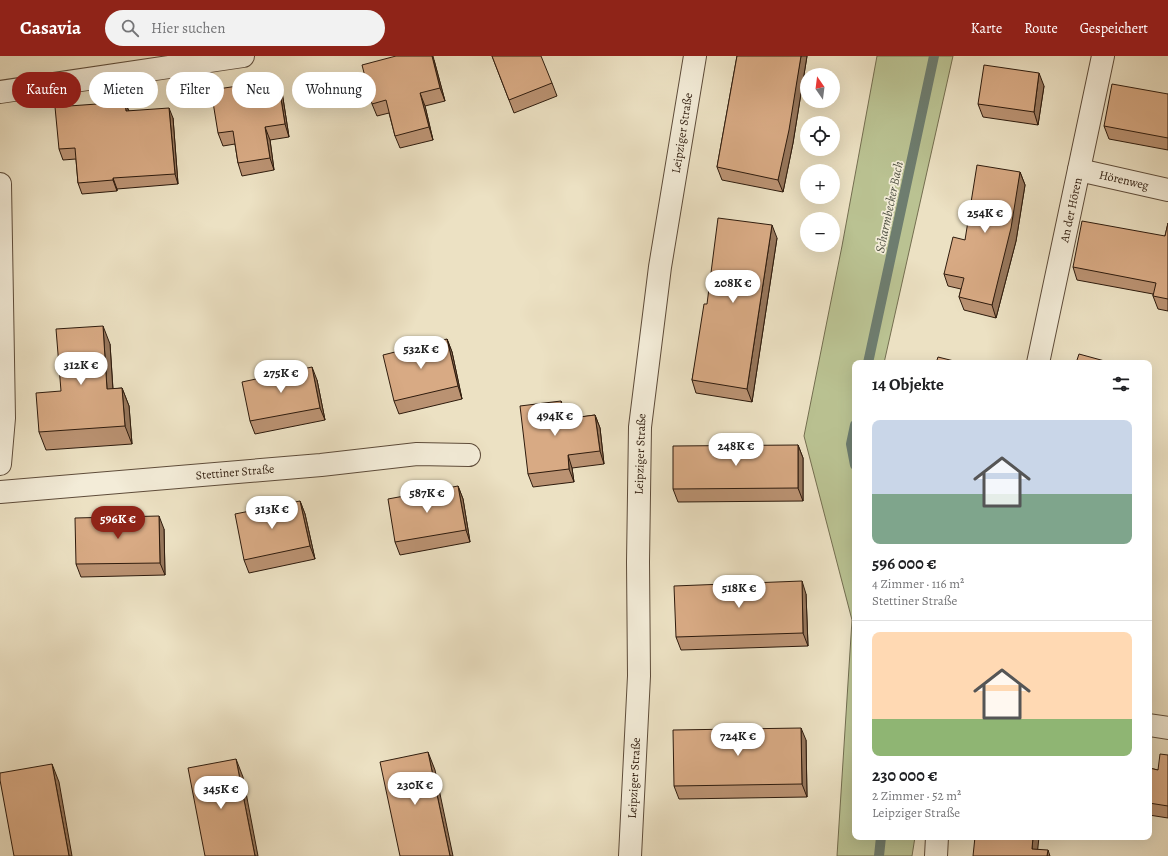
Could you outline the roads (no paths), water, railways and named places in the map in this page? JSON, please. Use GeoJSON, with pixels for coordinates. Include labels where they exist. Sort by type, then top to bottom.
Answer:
{"type":"FeatureCollection","features":[{"type":"Feature","properties":{"kind":"street"},"geometry":{"type":"LineString","coordinates":[[0,92],[243,56]]}},
{"type":"Feature","properties":{"kind":"street","name":"Leipziger Straße"},"geometry":{"type":"LineString","coordinates":[[630,856],[639,676],[638,562],[640,427],[660,267],[694,56]]}},
{"type":"Feature","properties":{"kind":"street","name":"An der Hören"},"geometry":{"type":"LineString","coordinates":[[1039,360],[1104,56]]}},
{"type":"Feature","properties":{"kind":"street","name":"Hörenweg"},"geometry":{"type":"LineString","coordinates":[[1079,170],[1168,190]]}},
{"type":"Feature","properties":{"kind":"street"},"geometry":{"type":"LineString","coordinates":[[0,184],[4,418],[0,464]]}},
{"type":"Feature","properties":{"kind":"street","name":"Stettiner Straße"},"geometry":{"type":"LineString","coordinates":[[0,492],[321,465],[417,454],[469,455]]}},
{"type":"Feature","properties":{"kind":"street"},"geometry":{"type":"LineString","coordinates":[[1152,725],[1168,728]]}},
{"type":"Feature","properties":{"kind":"street"},"geometry":{"type":"LineString","coordinates":[[936,856],[937,840]]}},
{"type":"Feature","properties":{"kind":"waterway","name":"Scharmbecker Bach"},"geometry":{"type":"LineString","coordinates":[[869,360],[934,56]]}},
{"type":"Feature","properties":{"kind":"waterway","name":"Scharmbecker Bach"},"geometry":{"type":"LineString","coordinates":[[852,439],[852,449]]}},
{"type":"Feature","properties":{"kind":"waterway","name":"Scharmbecker Bach"},"geometry":{"type":"LineString","coordinates":[[879,856],[881,840]]}}]}
